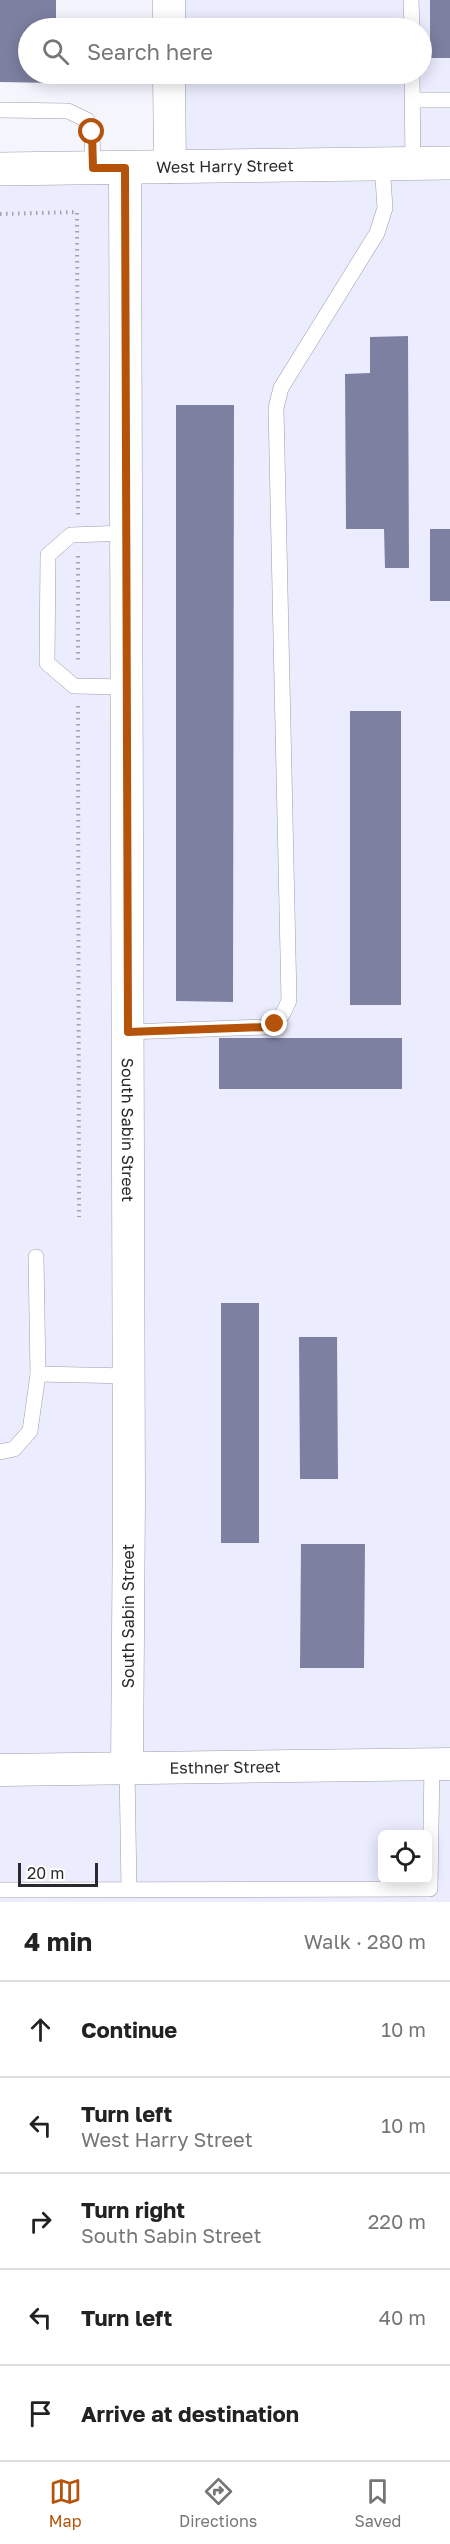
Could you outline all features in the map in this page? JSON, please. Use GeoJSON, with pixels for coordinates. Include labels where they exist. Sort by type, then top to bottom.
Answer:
{"type":"FeatureCollection","features":[{"type":"Feature","properties":{"kind":"street"},"geometry":{"type":"LineString","coordinates":[[169,0],[169,18]]}},
{"type":"Feature","properties":{"kind":"street"},"geometry":{"type":"LineString","coordinates":[[169,84],[170,167]]}},
{"type":"Feature","properties":{"kind":"street","name":"West Harry Street"},"geometry":{"type":"LineString","coordinates":[[0,170],[450,163]]}},
{"type":"Feature","properties":{"kind":"street","name":"South Sabin Street"},"geometry":{"type":"LineString","coordinates":[[125,168],[129,1376],[127,1768]]}},
{"type":"Feature","properties":{"kind":"street","name":"Esthner Street"},"geometry":{"type":"LineString","coordinates":[[0,1770],[441,1765]]}},
{"type":"Feature","properties":{"kind":"lane"},"geometry":{"type":"LineString","coordinates":[[411,0],[412,18]]}},
{"type":"Feature","properties":{"kind":"lane"},"geometry":{"type":"LineString","coordinates":[[128,1032],[266,1027],[275,1024],[281,1018],[289,1000],[276,408],[281,388],[377,233],[398,164],[412,100],[412,84]]}},
{"type":"Feature","properties":{"kind":"lane"},"geometry":{"type":"LineString","coordinates":[[412,100],[450,100]]}},
{"type":"Feature","properties":{"kind":"lane"},"geometry":{"type":"LineString","coordinates":[[0,110],[68,111],[87,120],[92,132],[93,168]]}},
{"type":"Feature","properties":{"kind":"lane"},"geometry":{"type":"LineString","coordinates":[[126,533],[71,535],[48,555],[47,663],[74,686],[128,687]]}},
{"type":"Feature","properties":{"kind":"lane"},"geometry":{"type":"LineString","coordinates":[[0,1452],[14,1449],[30,1431],[38,1374],[36,1257]]}},
{"type":"Feature","properties":{"kind":"lane"},"geometry":{"type":"LineString","coordinates":[[38,1374],[129,1376]]}},
{"type":"Feature","properties":{"kind":"lane"},"geometry":{"type":"LineString","coordinates":[[0,1890],[430,1889],[441,1765]]}},
{"type":"Feature","properties":{"kind":"lane"},"geometry":{"type":"LineString","coordinates":[[127,1768],[129,1889]]}},
{"type":"Feature","properties":{"kind":"shaded area"},"geometry":{"type":"Polygon","coordinates":[[[169,0],[450,0],[450,163],[170,167],[169,84],[432,84],[432,18],[169,18],[169,0]]]}},
{"type":"Feature","properties":{"kind":"shaded area"},"geometry":{"type":"Polygon","coordinates":[[[450,166],[450,1765],[0,1770],[0,172],[450,166]]]}},
{"type":"Feature","properties":{"kind":"shaded area"},"geometry":{"type":"Polygon","coordinates":[[[450,1767],[450,1902],[0,1902],[0,1778],[450,1767]]]}},
{"type":"Feature","properties":{"kind":"building"},"geometry":{"type":"Polygon","coordinates":[[[0,0],[56,0],[56,18],[18,18],[18,82],[0,82],[0,0]]]}},
{"type":"Feature","properties":{"kind":"building"},"geometry":{"type":"Polygon","coordinates":[[[430,0],[450,0],[450,58],[432,58],[432,18],[430,18],[430,0]]]}},
{"type":"Feature","properties":{"kind":"building"},"geometry":{"type":"Polygon","coordinates":[[[408,336],[409,568],[385,568],[384,529],[346,529],[345,374],[370,373],[370,337],[408,336]]]}},
{"type":"Feature","properties":{"kind":"building"},"geometry":{"type":"Polygon","coordinates":[[[176,405],[234,405],[233,1002],[176,1001],[176,405]]]}},
{"type":"Feature","properties":{"kind":"building"},"geometry":{"type":"Polygon","coordinates":[[[430,529],[450,529],[450,601],[430,601],[430,529]]]}},
{"type":"Feature","properties":{"kind":"building"},"geometry":{"type":"Polygon","coordinates":[[[350,711],[401,711],[401,1005],[350,1005],[350,711]]]}},
{"type":"Feature","properties":{"kind":"building"},"geometry":{"type":"Polygon","coordinates":[[[219,1038],[402,1038],[402,1089],[219,1089],[219,1038]]]}},
{"type":"Feature","properties":{"kind":"building"},"geometry":{"type":"Polygon","coordinates":[[[221,1303],[259,1303],[259,1543],[221,1543],[221,1303]]]}},
{"type":"Feature","properties":{"kind":"building"},"geometry":{"type":"Polygon","coordinates":[[[299,1337],[337,1337],[338,1479],[300,1479],[299,1337]]]}},
{"type":"Feature","properties":{"kind":"building"},"geometry":{"type":"Polygon","coordinates":[[[301,1544],[365,1544],[364,1668],[300,1668],[301,1544]]]}},
{"type":"Feature","properties":{"kind":"route"},"geometry":{"type":"LineString","coordinates":[[92,132],[93,168],[125,168],[128,1032],[266,1027],[275,1024]]}}]}
